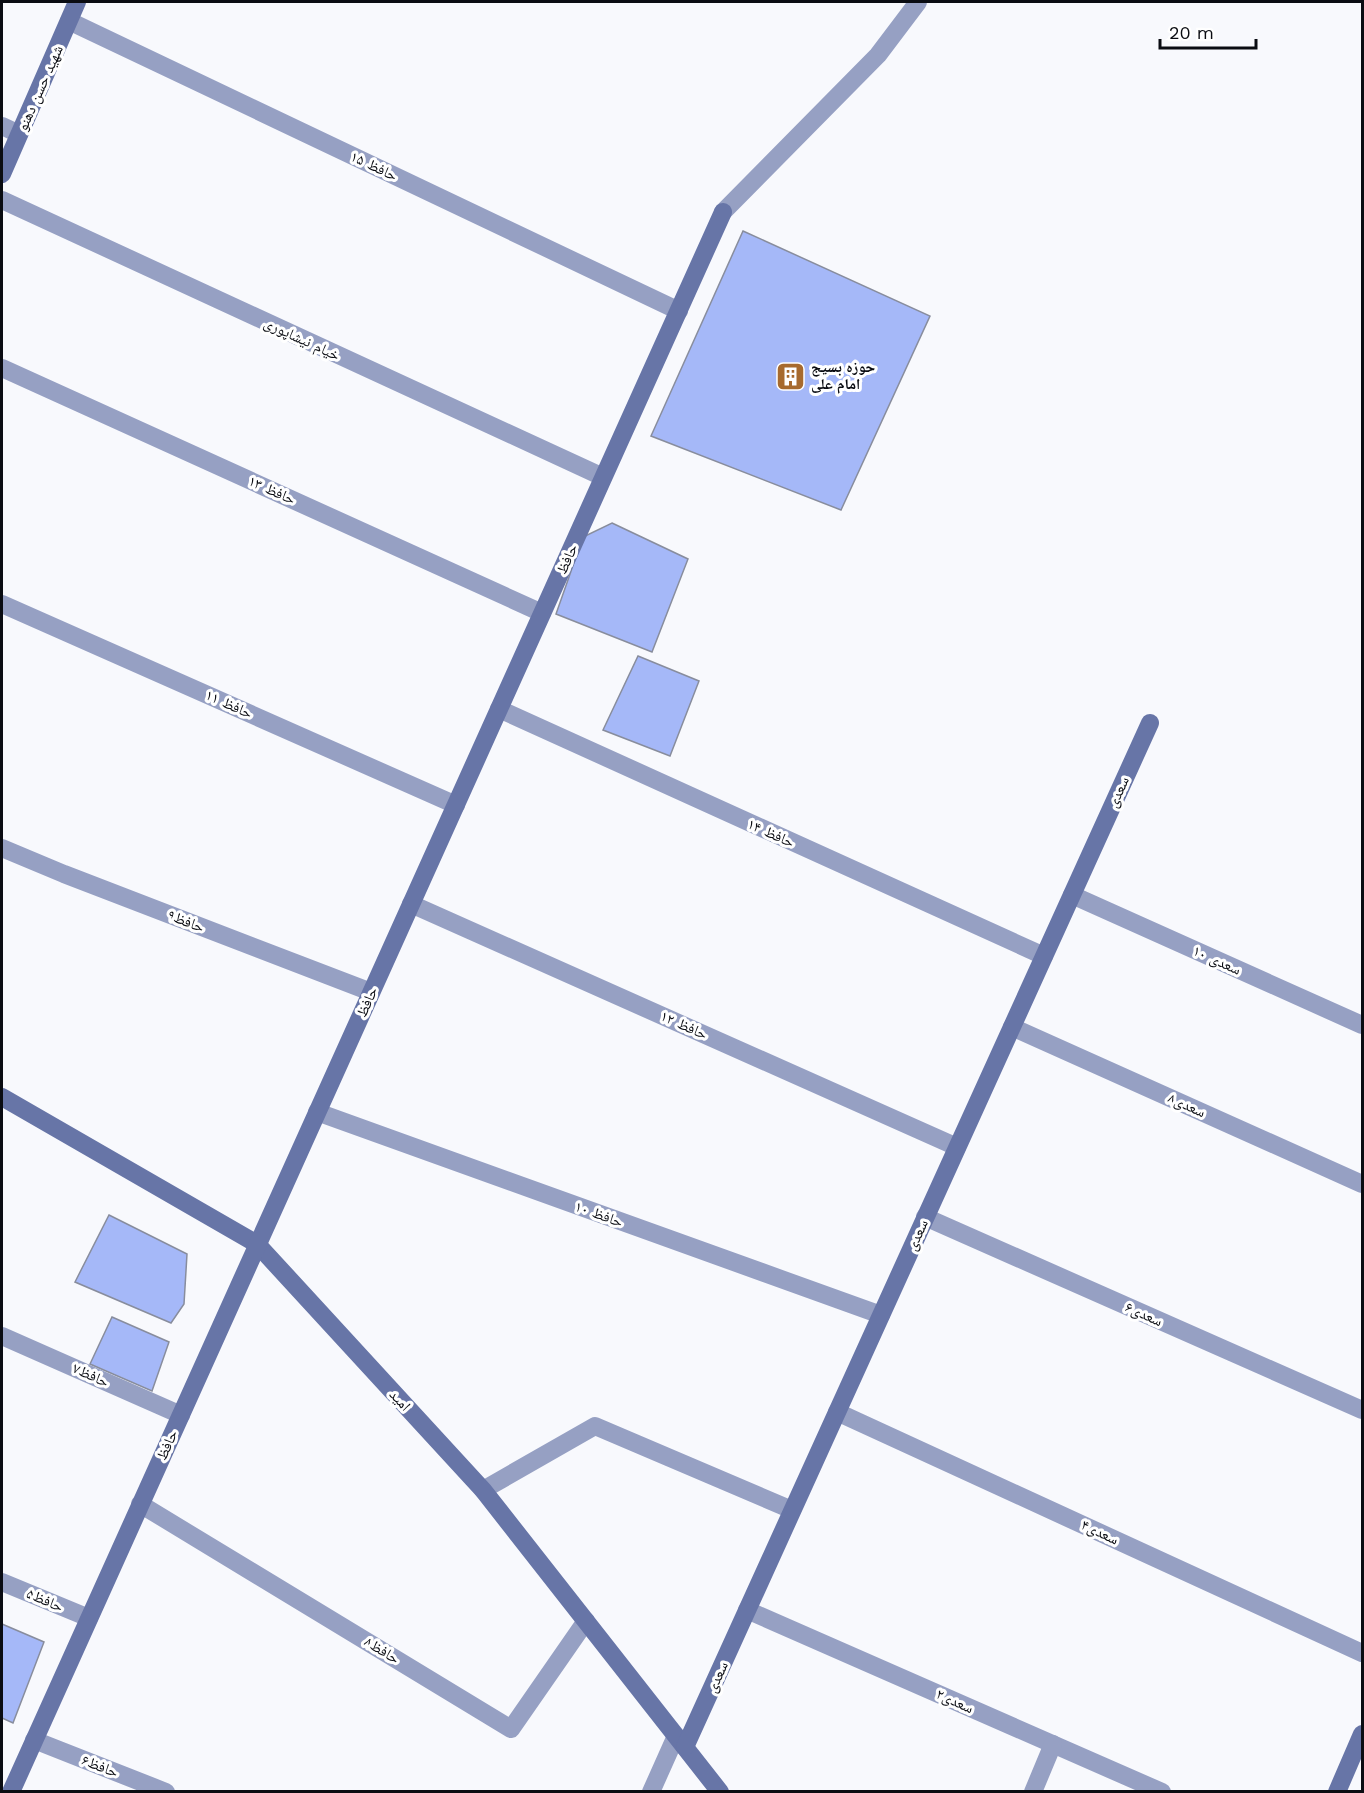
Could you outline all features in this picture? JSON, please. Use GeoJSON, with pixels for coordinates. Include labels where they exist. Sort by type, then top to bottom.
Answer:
{"type":"FeatureCollection","features":[{"type":"Feature","properties":{"kind":"street","name":"شهید حسن دهنو"},"geometry":{"type":"LineString","coordinates":[[2,174],[77,2]]}},
{"type":"Feature","properties":{"kind":"street","name":"حافظ"},"geometry":{"type":"LineString","coordinates":[[11,1791],[723,212],[878,55],[918,2]]}},
{"type":"Feature","properties":{"kind":"street","name":"حافظ ۱۵"},"geometry":{"type":"LineString","coordinates":[[69,21],[678,311]]}},
{"type":"Feature","properties":{"kind":"street"},"geometry":{"type":"LineString","coordinates":[[2,126],[20,134]]}},
{"type":"Feature","properties":{"kind":"street","name":"خیام نیشاپوری"},"geometry":{"type":"LineString","coordinates":[[2,200],[603,477]]}},
{"type":"Feature","properties":{"kind":"street","name":"حافظ ۱۳"},"geometry":{"type":"LineString","coordinates":[[2,368],[542,613]]}},
{"type":"Feature","properties":{"kind":"street","name":"حافظ ۱۱"},"geometry":{"type":"LineString","coordinates":[[2,604],[456,805]]}},
{"type":"Feature","properties":{"kind":"street","name":"حافظ ۱۴"},"geometry":{"type":"LineString","coordinates":[[499,709],[1044,956]]}},
{"type":"Feature","properties":{"kind":"street","name":"سعدی"},"geometry":{"type":"LineString","coordinates":[[680,1741],[747,1610],[1150,723]]}},
{"type":"Feature","properties":{"kind":"street","name":"حافظ۹"},"geometry":{"type":"LineString","coordinates":[[2,848],[371,992]]}},
{"type":"Feature","properties":{"kind":"street","name":"سعدی ۱۰"},"geometry":{"type":"LineString","coordinates":[[1072,896],[1362,1025]]}},
{"type":"Feature","properties":{"kind":"street","name":"حافظ ۱۲"},"geometry":{"type":"LineString","coordinates":[[411,904],[957,1147]]}},
{"type":"Feature","properties":{"kind":"street","name":"سعدی۸"},"geometry":{"type":"LineString","coordinates":[[1012,1027],[1362,1184]]}},
{"type":"Feature","properties":{"kind":"street","name":"امید"},"geometry":{"type":"LineString","coordinates":[[2,1096],[257,1244],[483,1491],[720,1791]]}},
{"type":"Feature","properties":{"kind":"street","name":"حافظ ۱۰"},"geometry":{"type":"LineString","coordinates":[[317,1112],[881,1315]]}},
{"type":"Feature","properties":{"kind":"street","name":"سعدی۶"},"geometry":{"type":"LineString","coordinates":[[925,1217],[1362,1410]]}},
{"type":"Feature","properties":{"kind":"street","name":"حافظ۷"},"geometry":{"type":"LineString","coordinates":[[2,1336],[181,1415]]}},
{"type":"Feature","properties":{"kind":"street","name":"سعدی۴"},"geometry":{"type":"LineString","coordinates":[[837,1412],[1362,1653]]}},
{"type":"Feature","properties":{"kind":"street"},"geometry":{"type":"LineString","coordinates":[[483,1491],[595,1426],[792,1510]]}},
{"type":"Feature","properties":{"kind":"street","name":"حافظ۸"},"geometry":{"type":"LineString","coordinates":[[140,1504],[511,1729],[586,1621]]}},
{"type":"Feature","properties":{"kind":"street","name":"حافظ۵"},"geometry":{"type":"LineString","coordinates":[[2,1582],[89,1618]]}},
{"type":"Feature","properties":{"kind":"street","name":"سعدی۲"},"geometry":{"type":"LineString","coordinates":[[747,1610],[1162,1791]]}},
{"type":"Feature","properties":{"kind":"street"},"geometry":{"type":"LineString","coordinates":[[1337,1791],[1362,1734]]}},
{"type":"Feature","properties":{"kind":"street","name":"حافظ۶"},"geometry":{"type":"LineString","coordinates":[[34,1740],[166,1791]]}},
{"type":"Feature","properties":{"kind":"street"},"geometry":{"type":"LineString","coordinates":[[651,1791],[680,1741]]}},
{"type":"Feature","properties":{"kind":"street"},"geometry":{"type":"LineString","coordinates":[[1033,1791],[1053,1744]]}},
{"type":"Feature","properties":{"kind":"building","name":"حوزه بسیج امام علی"},"geometry":{"type":"Polygon","coordinates":[[[743,231],[930,316],[841,510],[651,436],[743,231]]]}},
{"type":"Feature","properties":{"kind":"building"},"geometry":{"type":"Polygon","coordinates":[[[612,523],[688,559],[652,652],[556,614],[583,537],[612,523]]]}},
{"type":"Feature","properties":{"kind":"building"},"geometry":{"type":"Polygon","coordinates":[[[638,656],[699,681],[670,756],[603,730],[638,656]]]}},
{"type":"Feature","properties":{"kind":"building"},"geometry":{"type":"Polygon","coordinates":[[[109,1215],[187,1254],[184,1304],[171,1323],[75,1282],[109,1215]]]}},
{"type":"Feature","properties":{"kind":"building"},"geometry":{"type":"Polygon","coordinates":[[[112,1317],[169,1342],[152,1391],[90,1364],[112,1317]]]}},
{"type":"Feature","properties":{"kind":"building"},"geometry":{"type":"Polygon","coordinates":[[[2,1624],[44,1642],[13,1723],[2,1718],[2,1624]]]}},
{"type":"Feature","properties":{"kind":"place","name":"حوزه بسیج امام علی"},"geometry":{"type":"Point","coordinates":[790,376]}}]}
